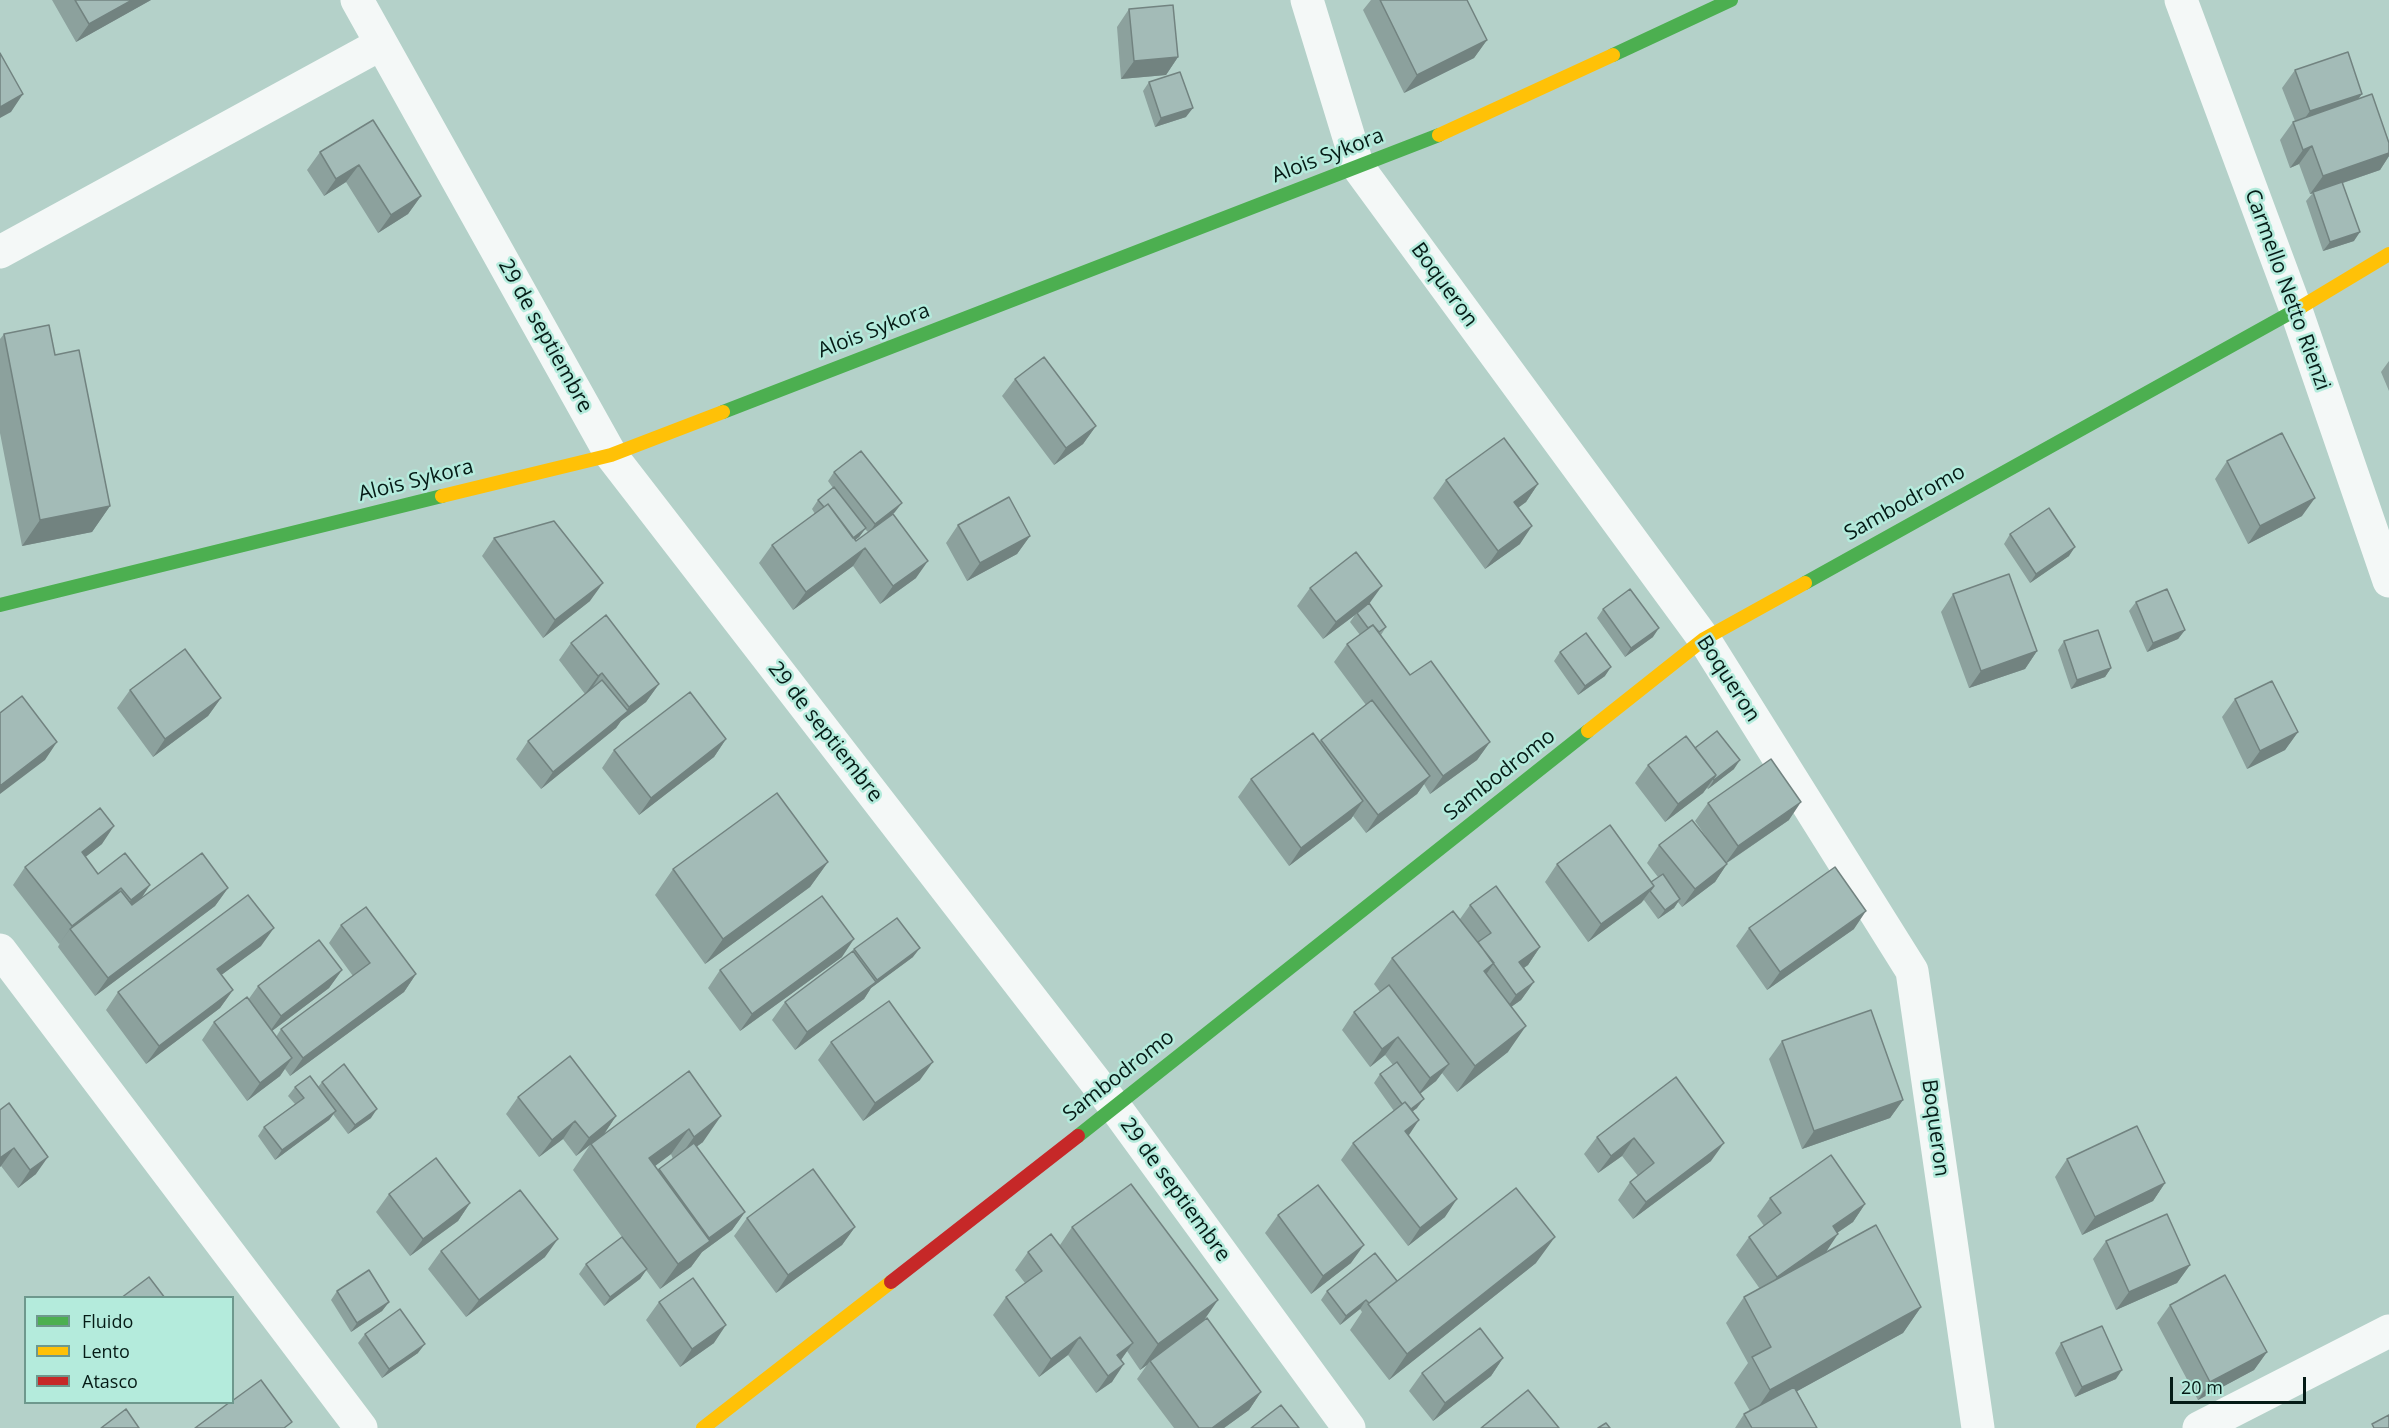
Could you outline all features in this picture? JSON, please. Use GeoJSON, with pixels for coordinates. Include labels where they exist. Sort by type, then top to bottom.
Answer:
{"type":"FeatureCollection","features":[{"type":"Feature","properties":{"kind":"street","name":"29 de septiembre"},"geometry":{"type":"LineString","coordinates":[[357,0],[611,455],[1114,1107],[1349,1428]]}},
{"type":"Feature","properties":{"kind":"street","name":"Boqueron"},"geometry":{"type":"LineString","coordinates":[[1307,0],[1358,167],[1704,639],[1912,970],[1978,1428]]}},
{"type":"Feature","properties":{"kind":"street","name":"Alois Sykora"},"geometry":{"type":"LineString","coordinates":[[0,605],[611,455],[1453,130],[1731,0]]}},
{"type":"Feature","properties":{"kind":"street","name":"Carmello Netto Rienzi"},"geometry":{"type":"LineString","coordinates":[[2181,0],[2296,310],[2389,581]]}},
{"type":"Feature","properties":{"kind":"street"},"geometry":{"type":"LineString","coordinates":[[0,252],[381,44]]}},
{"type":"Feature","properties":{"kind":"street","name":"Sambodromo"},"geometry":{"type":"LineString","coordinates":[[704,1428],[1114,1107],[1704,639],[2296,310],[2389,254]]}},
{"type":"Feature","properties":{"kind":"street"},"geometry":{"type":"LineString","coordinates":[[0,950],[362,1428]]}},
{"type":"Feature","properties":{"kind":"street"},"geometry":{"type":"LineString","coordinates":[[2199,1428],[2389,1331]]}},
{"type":"Feature","properties":{"kind":"building"},"geometry":{"type":"Polygon","coordinates":[[[75,0],[132,0],[89,24],[75,0]]]}},
{"type":"Feature","properties":{"kind":"building"},"geometry":{"type":"Polygon","coordinates":[[[1380,0],[1467,0],[1487,40],[1417,75],[1380,0]]]}},
{"type":"Feature","properties":{"kind":"building"},"geometry":{"type":"Polygon","coordinates":[[[1173,5],[1178,57],[1134,61],[1129,9],[1173,5]]]}},
{"type":"Feature","properties":{"kind":"building"},"geometry":{"type":"Polygon","coordinates":[[[2348,52],[2362,94],[2310,111],[2295,70],[2348,52]]]}},
{"type":"Feature","properties":{"kind":"building"},"geometry":{"type":"Polygon","coordinates":[[[0,53],[23,94],[0,107],[0,53]]]}},
{"type":"Feature","properties":{"kind":"building"},"geometry":{"type":"Polygon","coordinates":[[[1180,72],[1193,108],[1161,118],[1149,82],[1180,72]]]}},
{"type":"Feature","properties":{"kind":"building"},"geometry":{"type":"Polygon","coordinates":[[[2372,94],[2389,143],[2389,153],[2323,176],[2312,146],[2303,150],[2293,122],[2372,94]]]}},
{"type":"Feature","properties":{"kind":"building"},"geometry":{"type":"Polygon","coordinates":[[[373,120],[421,196],[391,215],[359,165],[336,179],[320,152],[373,120]]]}},
{"type":"Feature","properties":{"kind":"building"},"geometry":{"type":"Polygon","coordinates":[[[2342,182],[2360,232],[2330,242],[2313,192],[2342,182]]]}},
{"type":"Feature","properties":{"kind":"building"},"geometry":{"type":"Polygon","coordinates":[[[49,325],[55,355],[79,350],[110,506],[40,520],[4,334],[49,325]]]}},
{"type":"Feature","properties":{"kind":"building"},"geometry":{"type":"Polygon","coordinates":[[[1044,357],[1096,426],[1066,448],[1015,379],[1044,357]]]}},
{"type":"Feature","properties":{"kind":"building"},"geometry":{"type":"Polygon","coordinates":[[[2282,433],[2315,498],[2260,526],[2227,461],[2282,433]]]}},
{"type":"Feature","properties":{"kind":"building"},"geometry":{"type":"Polygon","coordinates":[[[1504,438],[1538,484],[1514,502],[1532,526],[1498,551],[1446,480],[1504,438]]]}},
{"type":"Feature","properties":{"kind":"building"},"geometry":{"type":"Polygon","coordinates":[[[861,451],[902,503],[875,524],[834,472],[861,451]]]}},
{"type":"Feature","properties":{"kind":"building"},"geometry":{"type":"Polygon","coordinates":[[[834,487],[866,528],[853,538],[828,504],[824,507],[818,500],[834,487]]]}},
{"type":"Feature","properties":{"kind":"building"},"geometry":{"type":"Polygon","coordinates":[[[1009,497],[1030,536],[980,563],[958,525],[1009,497]]]}},
{"type":"Feature","properties":{"kind":"building"},"geometry":{"type":"Polygon","coordinates":[[[828,504],[856,541],[893,514],[928,561],[893,586],[865,548],[806,592],[772,545],[828,504]]]}},
{"type":"Feature","properties":{"kind":"building"},"geometry":{"type":"Polygon","coordinates":[[[2049,508],[2075,547],[2036,574],[2010,534],[2049,508]]]}},
{"type":"Feature","properties":{"kind":"building"},"geometry":{"type":"Polygon","coordinates":[[[554,521],[603,583],[555,620],[494,538],[554,521]]]}},
{"type":"Feature","properties":{"kind":"building"},"geometry":{"type":"Polygon","coordinates":[[[1356,552],[1382,586],[1336,622],[1310,588],[1356,552]]]}},
{"type":"Feature","properties":{"kind":"building"},"geometry":{"type":"Polygon","coordinates":[[[2009,574],[2037,651],[1981,671],[1953,594],[2009,574]]]}},
{"type":"Feature","properties":{"kind":"building"},"geometry":{"type":"Polygon","coordinates":[[[1630,589],[1659,628],[1631,648],[1603,609],[1630,589]]]}},
{"type":"Feature","properties":{"kind":"building"},"geometry":{"type":"Polygon","coordinates":[[[2167,589],[2185,630],[2153,643],[2136,602],[2167,589]]]}},
{"type":"Feature","properties":{"kind":"building"},"geometry":{"type":"Polygon","coordinates":[[[1369,603],[1386,627],[1379,632],[1373,625],[1368,628],[1357,613],[1369,603]]]}},
{"type":"Feature","properties":{"kind":"building"},"geometry":{"type":"Polygon","coordinates":[[[606,615],[659,684],[629,707],[602,673],[598,676],[571,643],[606,615]]]}},
{"type":"Feature","properties":{"kind":"building"},"geometry":{"type":"Polygon","coordinates":[[[1373,625],[1410,675],[1431,661],[1490,742],[1443,776],[1347,644],[1373,625]]]}},
{"type":"Feature","properties":{"kind":"building"},"geometry":{"type":"Polygon","coordinates":[[[2098,630],[2111,668],[2077,680],[2064,641],[2098,630]]]}},
{"type":"Feature","properties":{"kind":"building"},"geometry":{"type":"Polygon","coordinates":[[[1586,633],[1611,667],[1585,686],[1560,652],[1586,633]]]}},
{"type":"Feature","properties":{"kind":"building"},"geometry":{"type":"Polygon","coordinates":[[[185,649],[221,698],[165,739],[130,690],[185,649]]]}},
{"type":"Feature","properties":{"kind":"building"},"geometry":{"type":"Polygon","coordinates":[[[602,680],[628,711],[553,772],[528,741],[602,680]]]}},
{"type":"Feature","properties":{"kind":"building"},"geometry":{"type":"Polygon","coordinates":[[[2272,681],[2298,732],[2260,751],[2235,699],[2272,681]]]}},
{"type":"Feature","properties":{"kind":"building"},"geometry":{"type":"Polygon","coordinates":[[[690,692],[726,739],[651,798],[614,750],[690,692]]]}},
{"type":"Feature","properties":{"kind":"building"},"geometry":{"type":"Polygon","coordinates":[[[22,696],[57,742],[0,786],[0,713],[22,696]]]}},
{"type":"Feature","properties":{"kind":"building"},"geometry":{"type":"Polygon","coordinates":[[[1372,700],[1430,776],[1378,815],[1321,740],[1372,700]]]}},
{"type":"Feature","properties":{"kind":"building"},"geometry":{"type":"Polygon","coordinates":[[[1717,731],[1740,760],[1714,780],[1716,775],[1695,748],[1717,731]]]}},
{"type":"Feature","properties":{"kind":"building"},"geometry":{"type":"Polygon","coordinates":[[[1313,733],[1363,801],[1301,848],[1251,779],[1313,733]]]}},
{"type":"Feature","properties":{"kind":"building"},"geometry":{"type":"Polygon","coordinates":[[[1686,736],[1716,775],[1678,804],[1648,765],[1686,736]]]}},
{"type":"Feature","properties":{"kind":"building"},"geometry":{"type":"Polygon","coordinates":[[[1771,759],[1801,802],[1738,846],[1708,803],[1771,759]]]}},
{"type":"Feature","properties":{"kind":"building"},"geometry":{"type":"Polygon","coordinates":[[[777,793],[828,862],[723,939],[673,869],[777,793]]]}},
{"type":"Feature","properties":{"kind":"building"},"geometry":{"type":"Polygon","coordinates":[[[100,808],[114,826],[82,852],[98,874],[125,853],[150,885],[131,900],[121,888],[72,926],[25,867],[100,808]]]}},
{"type":"Feature","properties":{"kind":"building"},"geometry":{"type":"Polygon","coordinates":[[[1692,820],[1727,864],[1695,889],[1659,845],[1692,820]]]}},
{"type":"Feature","properties":{"kind":"building"},"geometry":{"type":"Polygon","coordinates":[[[1610,825],[1654,886],[1601,924],[1557,864],[1610,825]]]}},
{"type":"Feature","properties":{"kind":"building"},"geometry":{"type":"Polygon","coordinates":[[[202,853],[228,888],[108,978],[70,929],[121,891],[132,905],[202,853]]]}},
{"type":"Feature","properties":{"kind":"building"},"geometry":{"type":"Polygon","coordinates":[[[1835,867],[1866,911],[1780,972],[1749,928],[1835,867]]]}},
{"type":"Feature","properties":{"kind":"building"},"geometry":{"type":"Polygon","coordinates":[[[1663,874],[1680,899],[1665,910],[1650,891],[1654,886],[1651,882],[1663,874]]]}},
{"type":"Feature","properties":{"kind":"building"},"geometry":{"type":"Polygon","coordinates":[[[1496,886],[1540,947],[1519,962],[1534,982],[1516,995],[1478,942],[1491,933],[1470,905],[1496,886]]]}},
{"type":"Feature","properties":{"kind":"building"},"geometry":{"type":"Polygon","coordinates":[[[248,895],[274,928],[217,969],[233,990],[159,1046],[118,992],[248,895]]]}},
{"type":"Feature","properties":{"kind":"building"},"geometry":{"type":"Polygon","coordinates":[[[822,896],[854,939],[752,1014],[720,970],[822,896]]]}},
{"type":"Feature","properties":{"kind":"building"},"geometry":{"type":"Polygon","coordinates":[[[366,907],[416,974],[303,1058],[281,1029],[370,963],[341,925],[366,907]]]}},
{"type":"Feature","properties":{"kind":"building"},"geometry":{"type":"Polygon","coordinates":[[[1453,911],[1494,963],[1484,971],[1526,1026],[1475,1066],[1392,958],[1453,911]]]}},
{"type":"Feature","properties":{"kind":"building"},"geometry":{"type":"Polygon","coordinates":[[[897,918],[920,948],[877,980],[854,949],[897,918]]]}},
{"type":"Feature","properties":{"kind":"building"},"geometry":{"type":"Polygon","coordinates":[[[319,940],[342,970],[281,1016],[258,986],[319,940]]]}},
{"type":"Feature","properties":{"kind":"building"},"geometry":{"type":"Polygon","coordinates":[[[853,951],[876,982],[807,1032],[785,1002],[853,951]]]}},
{"type":"Feature","properties":{"kind":"building"},"geometry":{"type":"Polygon","coordinates":[[[1389,985],[1449,1064],[1430,1078],[1398,1037],[1382,1049],[1354,1012],[1389,985]]]}},
{"type":"Feature","properties":{"kind":"building"},"geometry":{"type":"Polygon","coordinates":[[[247,997],[292,1058],[260,1083],[214,1022],[247,997]]]}},
{"type":"Feature","properties":{"kind":"building"},"geometry":{"type":"Polygon","coordinates":[[[889,1001],[933,1062],[875,1103],[831,1042],[889,1001]]]}},
{"type":"Feature","properties":{"kind":"building"},"geometry":{"type":"Polygon","coordinates":[[[1871,1010],[1903,1100],[1814,1131],[1782,1041],[1871,1010]]]}},
{"type":"Feature","properties":{"kind":"building"},"geometry":{"type":"Polygon","coordinates":[[[570,1056],[616,1116],[589,1138],[575,1121],[552,1140],[518,1097],[570,1056]]]}},
{"type":"Feature","properties":{"kind":"building"},"geometry":{"type":"Polygon","coordinates":[[[1397,1062],[1424,1099],[1411,1109],[1405,1102],[1402,1104],[1380,1074],[1397,1062]]]}},
{"type":"Feature","properties":{"kind":"building"},"geometry":{"type":"Polygon","coordinates":[[[344,1064],[377,1109],[355,1125],[322,1082],[344,1064]]]}},
{"type":"Feature","properties":{"kind":"building"},"geometry":{"type":"Polygon","coordinates":[[[689,1071],[721,1116],[694,1137],[689,1129],[649,1158],[710,1241],[678,1264],[591,1144],[689,1071]]]}},
{"type":"Feature","properties":{"kind":"building"},"geometry":{"type":"Polygon","coordinates":[[[310,1076],[336,1111],[282,1150],[264,1127],[304,1098],[295,1087],[310,1076]]]}},
{"type":"Feature","properties":{"kind":"building"},"geometry":{"type":"Polygon","coordinates":[[[1676,1077],[1724,1143],[1646,1202],[1630,1182],[1654,1163],[1634,1138],[1611,1156],[1597,1137],[1676,1077]]]}},
{"type":"Feature","properties":{"kind":"building"},"geometry":{"type":"Polygon","coordinates":[[[1405,1102],[1419,1120],[1405,1131],[1457,1199],[1420,1228],[1353,1143],[1405,1102]]]}},
{"type":"Feature","properties":{"kind":"building"},"geometry":{"type":"Polygon","coordinates":[[[9,1103],[48,1157],[30,1170],[14,1148],[0,1158],[0,1110],[9,1103]]]}},
{"type":"Feature","properties":{"kind":"building"},"geometry":{"type":"Polygon","coordinates":[[[2137,1126],[2165,1183],[2095,1217],[2067,1159],[2137,1126]]]}},
{"type":"Feature","properties":{"kind":"building"},"geometry":{"type":"Polygon","coordinates":[[[694,1143],[745,1212],[709,1238],[659,1169],[694,1143]]]}},
{"type":"Feature","properties":{"kind":"building"},"geometry":{"type":"Polygon","coordinates":[[[1831,1155],[1865,1204],[1833,1226],[1838,1234],[1777,1277],[1749,1237],[1781,1213],[1770,1198],[1831,1155]]]}},
{"type":"Feature","properties":{"kind":"building"},"geometry":{"type":"Polygon","coordinates":[[[436,1158],[470,1203],[423,1239],[389,1194],[436,1158]]]}},
{"type":"Feature","properties":{"kind":"building"},"geometry":{"type":"Polygon","coordinates":[[[813,1169],[855,1227],[788,1275],[747,1218],[813,1169]]]}},
{"type":"Feature","properties":{"kind":"building"},"geometry":{"type":"Polygon","coordinates":[[[1131,1184],[1218,1300],[1158,1344],[1072,1227],[1131,1184]]]}},
{"type":"Feature","properties":{"kind":"building"},"geometry":{"type":"Polygon","coordinates":[[[1318,1185],[1364,1245],[1323,1276],[1278,1215],[1318,1185]]]}},
{"type":"Feature","properties":{"kind":"building"},"geometry":{"type":"Polygon","coordinates":[[[1516,1188],[1555,1237],[1407,1354],[1368,1304],[1516,1188]]]}},
{"type":"Feature","properties":{"kind":"building"},"geometry":{"type":"Polygon","coordinates":[[[520,1190],[558,1239],[479,1300],[441,1251],[520,1190]]]}},
{"type":"Feature","properties":{"kind":"building"},"geometry":{"type":"Polygon","coordinates":[[[2167,1214],[2190,1265],[2129,1292],[2106,1241],[2167,1214]]]}},
{"type":"Feature","properties":{"kind":"building"},"geometry":{"type":"Polygon","coordinates":[[[1876,1225],[1921,1307],[1770,1390],[1752,1357],[1771,1347],[1744,1297],[1876,1225]]]}},
{"type":"Feature","properties":{"kind":"building"},"geometry":{"type":"Polygon","coordinates":[[[1051,1234],[1133,1343],[1117,1355],[1124,1364],[1108,1376],[1080,1337],[1051,1359],[1006,1297],[1042,1271],[1028,1252],[1051,1234]]]}},
{"type":"Feature","properties":{"kind":"building"},"geometry":{"type":"Polygon","coordinates":[[[622,1237],[647,1269],[610,1297],[586,1264],[622,1237]]]}},
{"type":"Feature","properties":{"kind":"building"},"geometry":{"type":"Polygon","coordinates":[[[1375,1253],[1397,1281],[1369,1303],[1366,1300],[1346,1316],[1327,1291],[1375,1253]]]}},
{"type":"Feature","properties":{"kind":"building"},"geometry":{"type":"Polygon","coordinates":[[[369,1270],[389,1302],[357,1323],[337,1291],[369,1270]]]}},
{"type":"Feature","properties":{"kind":"building"},"geometry":{"type":"Polygon","coordinates":[[[2225,1275],[2267,1352],[2210,1382],[2170,1305],[2225,1275]]]}},
{"type":"Feature","properties":{"kind":"building"},"geometry":{"type":"Polygon","coordinates":[[[149,1277],[163,1296],[124,1296],[149,1277]]]}},
{"type":"Feature","properties":{"kind":"building"},"geometry":{"type":"Polygon","coordinates":[[[693,1278],[726,1325],[692,1349],[659,1302],[693,1278]]]}},
{"type":"Feature","properties":{"kind":"building"},"geometry":{"type":"Polygon","coordinates":[[[400,1309],[425,1344],[389,1369],[365,1334],[400,1309]]]}},
{"type":"Feature","properties":{"kind":"building"},"geometry":{"type":"Polygon","coordinates":[[[1207,1318],[1261,1392],[1212,1428],[1199,1428],[1150,1361],[1207,1318]]]}},
{"type":"Feature","properties":{"kind":"building"},"geometry":{"type":"Polygon","coordinates":[[[2102,1326],[2122,1370],[2082,1387],[2061,1343],[2102,1326]]]}},
{"type":"Feature","properties":{"kind":"building"},"geometry":{"type":"Polygon","coordinates":[[[1480,1328],[1503,1358],[1445,1403],[1422,1373],[1480,1328]]]}},
{"type":"Feature","properties":{"kind":"building"},"geometry":{"type":"Polygon","coordinates":[[[261,1380],[292,1422],[284,1428],[195,1428],[227,1404],[234,1404],[234,1400],[261,1380]]]}},
{"type":"Feature","properties":{"kind":"building"},"geometry":{"type":"Polygon","coordinates":[[[1794,1387],[1817,1428],[1752,1428],[1744,1414],[1794,1387]]]}},
{"type":"Feature","properties":{"kind":"building"},"geometry":{"type":"Polygon","coordinates":[[[1528,1390],[1559,1428],[1481,1428],[1528,1390]]]}},
{"type":"Feature","properties":{"kind":"building"},"geometry":{"type":"Polygon","coordinates":[[[1281,1405],[1299,1428],[1251,1428],[1281,1405]]]}},
{"type":"Feature","properties":{"kind":"building"},"geometry":{"type":"Polygon","coordinates":[[[126,1409],[139,1428],[101,1428],[126,1409]]]}},
{"type":"Feature","properties":{"kind":"building"},"geometry":{"type":"Polygon","coordinates":[[[2389,1415],[2389,1428],[2374,1428],[2372,1424],[2389,1415]]]}},
{"type":"Feature","properties":{"kind":"building"},"geometry":{"type":"Polygon","coordinates":[[[1606,1423],[1610,1428],[1598,1428],[1606,1423]]]}},
{"type":"Feature","properties":{"kind":"traffic: fast"},"geometry":{"type":"LineString","coordinates":[[1613,55],[1731,0]]}},
{"type":"Feature","properties":{"kind":"traffic: fast"},"geometry":{"type":"LineString","coordinates":[[723,412],[1439,135]]}},
{"type":"Feature","properties":{"kind":"traffic: fast"},"geometry":{"type":"LineString","coordinates":[[1805,583],[2301,307]]}},
{"type":"Feature","properties":{"kind":"traffic: fast"},"geometry":{"type":"LineString","coordinates":[[0,605],[442,496]]}},
{"type":"Feature","properties":{"kind":"traffic: fast"},"geometry":{"type":"LineString","coordinates":[[1078,1136],[1588,731]]}},
{"type":"Feature","properties":{"kind":"traffic: slow"},"geometry":{"type":"LineString","coordinates":[[1439,135],[1613,55]]}},
{"type":"Feature","properties":{"kind":"traffic: slow"},"geometry":{"type":"LineString","coordinates":[[2301,307],[2389,254]]}},
{"type":"Feature","properties":{"kind":"traffic: slow"},"geometry":{"type":"LineString","coordinates":[[442,496],[611,455],[723,412]]}},
{"type":"Feature","properties":{"kind":"traffic: slow"},"geometry":{"type":"LineString","coordinates":[[1588,731],[1704,639],[1805,583]]}},
{"type":"Feature","properties":{"kind":"traffic: slow"},"geometry":{"type":"LineString","coordinates":[[703,1428],[891,1282]]}},
{"type":"Feature","properties":{"kind":"traffic: jam"},"geometry":{"type":"LineString","coordinates":[[891,1282],[1078,1136]]}}]}
